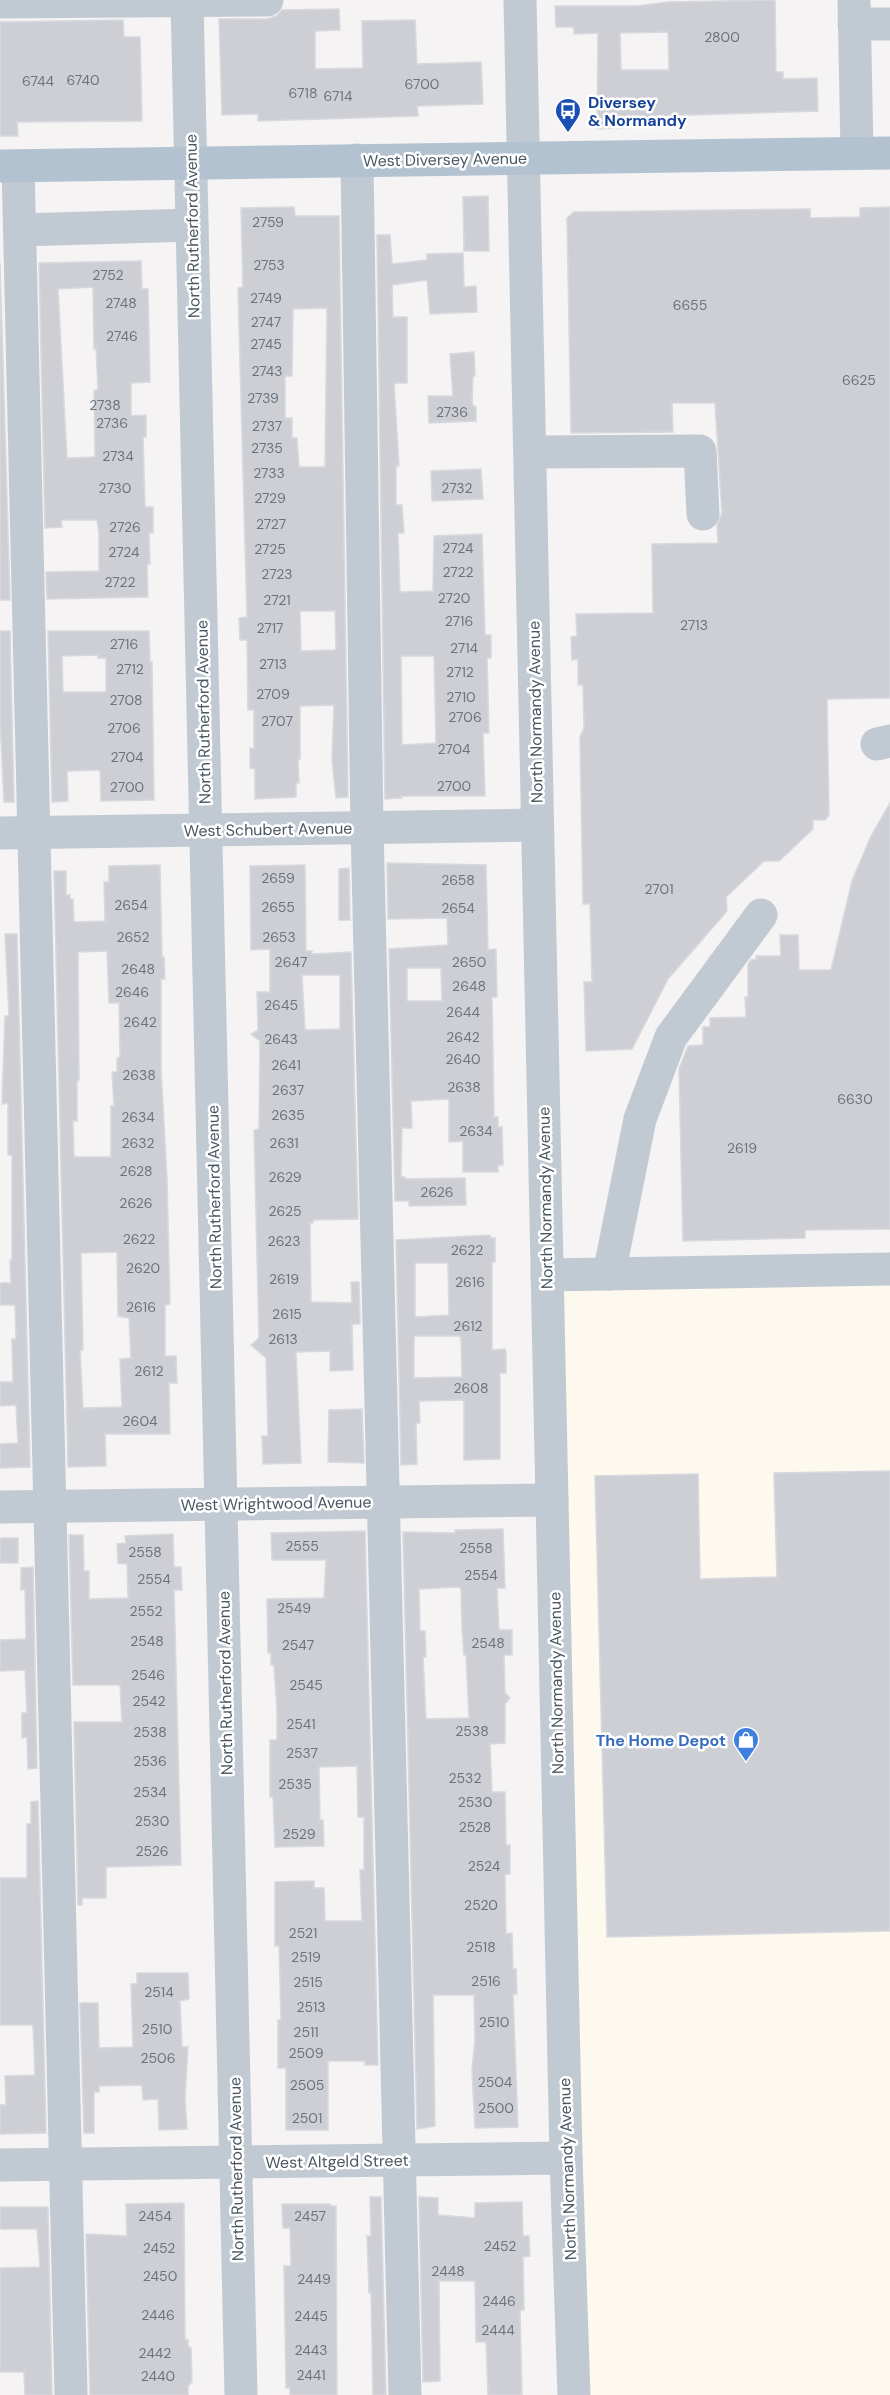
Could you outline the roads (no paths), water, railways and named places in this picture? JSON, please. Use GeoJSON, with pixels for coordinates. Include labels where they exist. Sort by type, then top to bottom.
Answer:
{"type":"FeatureCollection","features":[{"type":"Feature","properties":{"kind":"main road","name":"West Diversey Avenue"},"geometry":{"type":"LineString","coordinates":[[9,166],[890,153]]}},
{"type":"Feature","properties":{"kind":"street"},"geometry":{"type":"LineString","coordinates":[[12,1],[267,0]]}},
{"type":"Feature","properties":{"kind":"street","name":"North Normandy Avenue"},"geometry":{"type":"LineString","coordinates":[[520,0],[566,2158],[574,2395]]}},
{"type":"Feature","properties":{"kind":"street","name":"North Rutherford Avenue"},"geometry":{"type":"LineString","coordinates":[[187,1],[241,2395]]}},
{"type":"Feature","properties":{"kind":"street"},"geometry":{"type":"LineString","coordinates":[[857,153],[854,12],[890,24]]}},
{"type":"Feature","properties":{"kind":"street"},"geometry":{"type":"LineString","coordinates":[[357,160],[367,827],[405,2395]]}},
{"type":"Feature","properties":{"kind":"street"},"geometry":{"type":"LineString","coordinates":[[9,166],[20,230],[71,2395]]}},
{"type":"Feature","properties":{"kind":"street"},"geometry":{"type":"LineString","coordinates":[[20,230],[192,225]]}},
{"type":"Feature","properties":{"kind":"street"},"geometry":{"type":"LineString","coordinates":[[530,452],[700,451],[703,514]]}},
{"type":"Feature","properties":{"kind":"street","name":"West Schubert Avenue"},"geometry":{"type":"LineString","coordinates":[[0,832],[537,825]]}},
{"type":"Feature","properties":{"kind":"street"},"geometry":{"type":"LineString","coordinates":[[609,1274],[640,1119],[671,1037],[761,915]]}},
{"type":"Feature","properties":{"kind":"street"},"geometry":{"type":"LineString","coordinates":[[547,1275],[890,1269]]}},
{"type":"Feature","properties":{"kind":"street","name":"West Wrightwood Avenue"},"geometry":{"type":"LineString","coordinates":[[0,1507],[552,1500]]}},
{"type":"Feature","properties":{"kind":"street","name":"West Altgeld Street"},"geometry":{"type":"LineString","coordinates":[[0,2165],[566,2158]]}},
{"type":"Feature","properties":{"kind":"place","name":"Diversey & Normandy"},"geometry":{"type":"Point","coordinates":[568,134]}},
{"type":"Feature","properties":{"kind":"place","name":"The Home Depot"},"geometry":{"type":"Point","coordinates":[746,1763]}}]}
